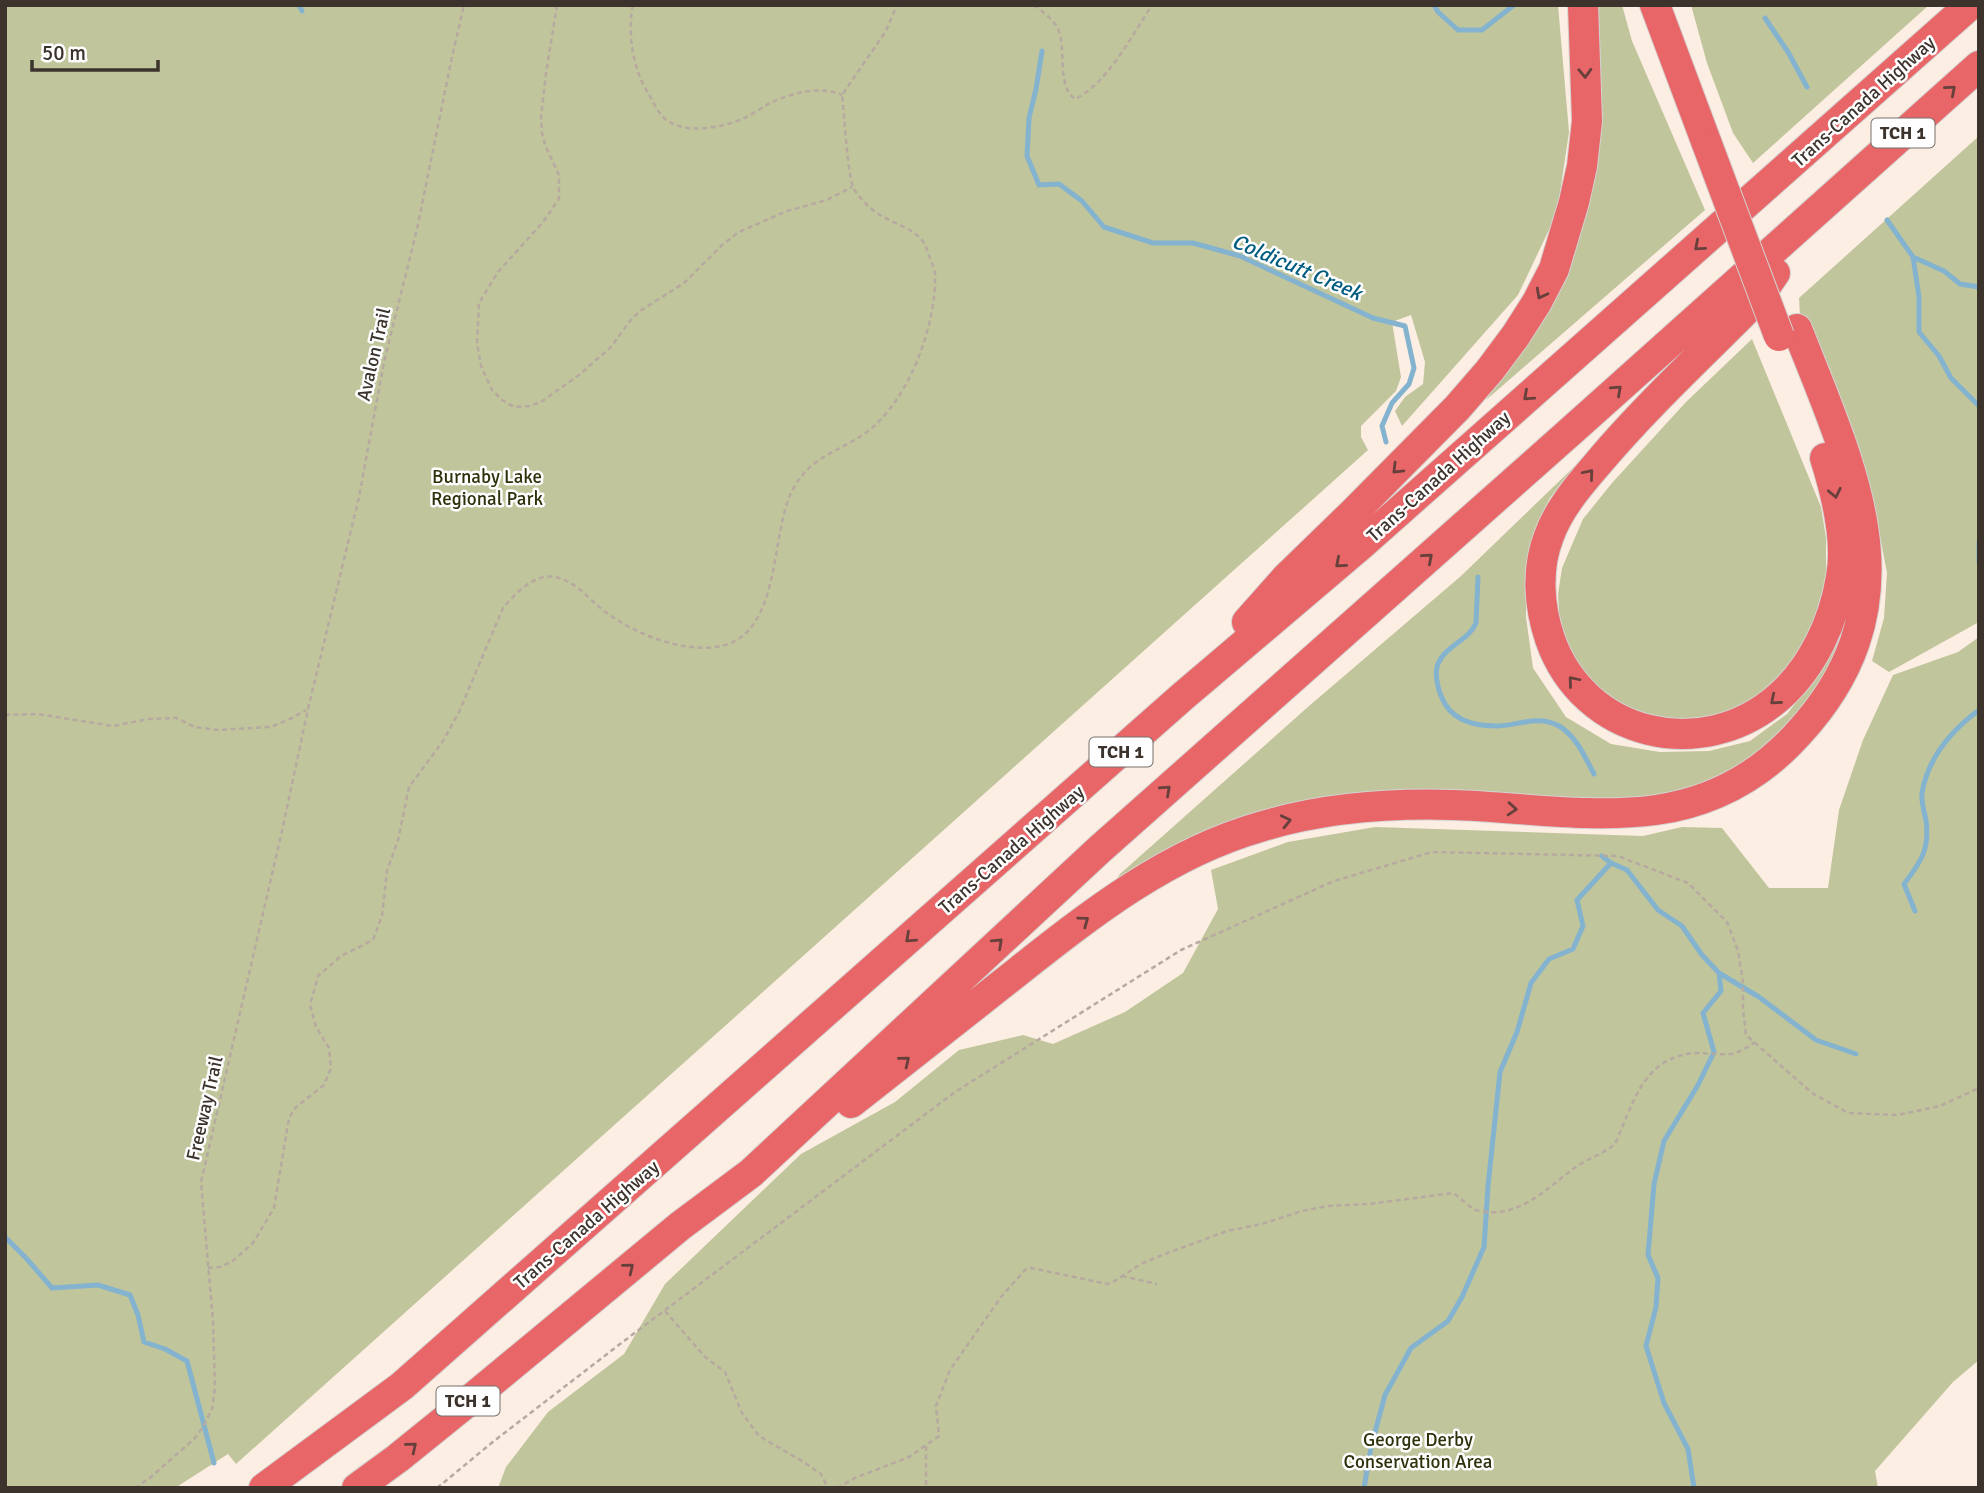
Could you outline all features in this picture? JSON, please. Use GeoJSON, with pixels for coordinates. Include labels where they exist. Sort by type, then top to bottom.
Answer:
{"type":"FeatureCollection","features":[{"type":"Feature","properties":{"kind":"highway"},"geometry":{"type":"LineString","coordinates":[[1182,698],[1286,578],[1457,408],[1490,370],[1537,302],[1554,270],[1582,166],[1587,121],[1583,5]]}},
{"type":"Feature","properties":{"kind":"highway"},"geometry":{"type":"LineString","coordinates":[[1655,5],[1716,140],[1788,332],[1834,485],[1840,517],[1842,575],[1835,604],[1815,653],[1780,696],[1761,710],[1740,722],[1714,730],[1681,734],[1649,730],[1616,719],[1594,704],[1577,686],[1563,669],[1552,646],[1541,605],[1542,564],[1548,537],[1561,510],[1583,481],[1653,404],[1757,299],[1828,201]]}},
{"type":"Feature","properties":{"kind":"highway"},"geometry":{"type":"LineString","coordinates":[[1676,5],[1716,140]]}},
{"type":"Feature","properties":{"kind":"highway","name":"Trans-Canada Highway"},"geometry":{"type":"LineString","coordinates":[[264,1488],[412,1377],[1182,698],[1362,544],[1970,5]]}},
{"type":"Feature","properties":{"kind":"highway","name":"TCH 1"},"geometry":{"type":"LineString","coordinates":[[357,1488],[456,1411],[680,1226],[751,1172],[1100,849],[1979,66]]}},
{"type":"Feature","properties":{"kind":"highway"},"geometry":{"type":"LineString","coordinates":[[751,1172],[800,1144],[1055,942],[1119,896],[1200,849],[1259,827],[1325,812],[1384,805],[1452,805],[1603,813],[1655,810],[1699,801],[1727,790],[1759,771],[1787,747],[1814,718],[1844,672],[1864,609],[1867,568],[1866,534],[1848,461],[1788,332]]}},
{"type":"Feature","properties":{"kind":"path","name":"Avalon Trail"},"geometry":{"type":"LineString","coordinates":[[308,709],[359,497],[384,362],[417,229],[464,5]]}},
{"type":"Feature","properties":{"kind":"path"},"geometry":{"type":"LineString","coordinates":[[557,5],[541,118],[545,145],[559,175],[559,199],[543,222],[498,272],[479,303],[477,343],[481,366],[492,390],[502,400],[514,407],[541,402],[579,375],[611,347],[640,312],[684,283],[739,232],[787,211],[827,200],[852,187]]}},
{"type":"Feature","properties":{"kind":"path"},"geometry":{"type":"LineString","coordinates":[[633,5],[629,36],[643,85],[663,118],[676,125],[690,129],[742,119],[771,103],[802,92],[832,90],[842,95]]}},
{"type":"Feature","properties":{"kind":"path"},"geometry":{"type":"LineString","coordinates":[[208,1268],[221,1267],[234,1261],[253,1243],[274,1208],[289,1118],[296,1107],[324,1086],[331,1068],[329,1048],[316,1027],[310,1005],[318,976],[341,956],[373,940],[382,916],[387,871],[398,839],[409,787],[443,741],[459,712],[503,608],[525,586],[542,578],[554,577],[567,580],[631,630],[688,646],[720,646],[734,642],[752,627],[764,601],[776,563],[785,506],[793,488],[805,471],[820,458],[863,435],[881,421],[895,403],[915,367],[922,349],[932,303],[935,271],[923,242],[914,233],[867,205],[852,187],[842,95],[886,31],[897,5]]}},
{"type":"Feature","properties":{"kind":"path"},"geometry":{"type":"LineString","coordinates":[[1034,5],[1052,20],[1059,31],[1065,86],[1069,95],[1075,99],[1091,88],[1110,68],[1152,5]]}},
{"type":"Feature","properties":{"kind":"path"},"geometry":{"type":"LineString","coordinates":[[5,715],[38,714],[113,726],[149,719],[176,718],[195,726],[218,730],[271,726],[308,709]]}},
{"type":"Feature","properties":{"kind":"path","name":"Freeway Trail"},"geometry":{"type":"LineString","coordinates":[[135,1488],[194,1439],[212,1409],[215,1387],[213,1321],[201,1182],[308,709]]}},
{"type":"Feature","properties":{"kind":"path"},"geometry":{"type":"LineString","coordinates":[[437,1488],[494,1441],[955,1092],[1181,950],[1334,881],[1432,852],[1618,856],[1688,883],[1727,922],[1738,951],[1746,1035],[1812,1093],[1848,1112],[1898,1115],[1940,1105],[1979,1088]]}},
{"type":"Feature","properties":{"kind":"path"},"geometry":{"type":"LineString","coordinates":[[837,1488],[909,1457],[939,1436],[936,1406],[950,1370],[1001,1297],[1025,1270],[1031,1268],[1107,1284],[1157,1257],[1227,1231],[1328,1206],[1368,1204],[1453,1193],[1479,1211],[1511,1211],[1615,1144],[1647,1075],[1662,1062],[1690,1053],[1733,1054],[1755,1042]]}},
{"type":"Feature","properties":{"kind":"path"},"geometry":{"type":"LineString","coordinates":[[1122,1276],[1157,1284]]}},
{"type":"Feature","properties":{"kind":"path"},"geometry":{"type":"LineString","coordinates":[[665,1311],[705,1357],[725,1372],[742,1413],[759,1436],[821,1474],[828,1488]]}},
{"type":"Feature","properties":{"kind":"path"},"geometry":{"type":"LineString","coordinates":[[926,1446],[926,1488]]}},
{"type":"Feature","properties":{"kind":"green space","name":"Burnaby Lake Regional Park"},"geometry":{"type":"Polygon","coordinates":[[[5,5],[1558,5],[1569,132],[1557,213],[1518,295],[1402,426],[1395,411],[1405,397],[1423,384],[1425,362],[1411,315],[1392,322],[1401,377],[1396,391],[1361,426],[1361,437],[1368,450],[236,1464],[228,1454],[175,1488],[5,1488],[5,5]]]}},
{"type":"Feature","properties":{"kind":"green space"},"geometry":{"type":"Polygon","coordinates":[[[1596,5],[1622,5],[1632,41],[1705,210],[1486,400],[1534,335],[1574,255],[1597,142],[1596,5]]]}},
{"type":"Feature","properties":{"kind":"green space"},"geometry":{"type":"Polygon","coordinates":[[[1691,5],[1929,5],[1753,163],[1733,133],[1707,63],[1691,5]]]}},
{"type":"Feature","properties":{"kind":"green space"},"geometry":{"type":"Polygon","coordinates":[[[1979,136],[1979,622],[1889,672],[1872,661],[1884,618],[1887,573],[1879,531],[1865,475],[1800,315],[1799,298],[1979,136]]]}},
{"type":"Feature","properties":{"kind":"green space"},"geometry":{"type":"Polygon","coordinates":[[[1752,339],[1821,507],[1826,538],[1826,589],[1810,634],[1766,696],[1694,725],[1672,724],[1621,706],[1595,687],[1577,665],[1566,643],[1559,613],[1558,594],[1562,568],[1583,519],[1612,483],[1686,402],[1752,339]]]}},
{"type":"Feature","properties":{"kind":"green space"},"geometry":{"type":"Polygon","coordinates":[[[1577,464],[1549,499],[1534,543],[1526,579],[1526,617],[1533,668],[1566,717],[1611,744],[1660,752],[1709,751],[1750,741],[1787,714],[1823,668],[1843,623],[1855,582],[1853,632],[1822,696],[1747,771],[1661,802],[1358,801],[1114,883],[1120,874],[1309,706],[1461,576],[1577,464]]]}},
{"type":"Feature","properties":{"kind":"green space","name":"George Derby Conservation Area"},"geometry":{"type":"Polygon","coordinates":[[[1979,637],[1979,1360],[1953,1382],[1875,1471],[1878,1488],[498,1488],[506,1467],[548,1412],[624,1354],[665,1284],[801,1154],[895,1102],[959,1050],[1023,1035],[1053,1044],[1125,1012],[1183,973],[1218,909],[1211,870],[1288,842],[1375,827],[1643,836],[1682,827],[1722,828],[1769,888],[1828,888],[1839,810],[1863,740],[1893,675],[1958,652],[1979,637]]]}},
{"type":"Feature","properties":{"kind":"waterway"},"geometry":{"type":"LineString","coordinates":[[299,5],[302,11]]}},
{"type":"Feature","properties":{"kind":"waterway"},"geometry":{"type":"LineString","coordinates":[[1434,5],[1458,30],[1482,30],[1514,5]]}},
{"type":"Feature","properties":{"kind":"waterway"},"geometry":{"type":"LineString","coordinates":[[1765,18],[1807,87]]}},
{"type":"Feature","properties":{"kind":"waterway","name":"Coldicutt Creek"},"geometry":{"type":"LineString","coordinates":[[1042,51],[1029,118],[1027,156],[1039,185],[1059,184],[1082,201],[1104,227],[1153,243],[1193,243],[1240,256],[1373,318],[1405,326],[1414,368],[1409,384],[1392,403],[1382,426],[1386,442]]}},
{"type":"Feature","properties":{"kind":"waterway"},"geometry":{"type":"LineString","coordinates":[[1887,220],[1913,257],[1919,297],[1919,332],[1939,356],[1951,378],[1979,406]]}},
{"type":"Feature","properties":{"kind":"waterway"},"geometry":{"type":"LineString","coordinates":[[1913,257],[1944,271],[1960,284],[1979,287]]}},
{"type":"Feature","properties":{"kind":"waterway"},"geometry":{"type":"LineString","coordinates":[[1979,543],[1979,561]]}},
{"type":"Feature","properties":{"kind":"waterway","name":"Coldicutt Creek"},"geometry":{"type":"LineString","coordinates":[[1478,577],[1476,623],[1468,635],[1444,654],[1437,667],[1438,687],[1446,706],[1457,717],[1480,725],[1504,726],[1543,721],[1559,726],[1575,741],[1594,774]]}},
{"type":"Feature","properties":{"kind":"waterway"},"geometry":{"type":"LineString","coordinates":[[1915,911],[1904,884],[1919,862],[1927,839],[1922,796],[1925,780],[1943,746],[1960,726],[1979,710]]}},
{"type":"Feature","properties":{"kind":"waterway","name":"Coldicutt Creek"},"geometry":{"type":"LineString","coordinates":[[1602,856],[1627,870],[1658,910],[1682,926],[1702,955],[1719,973],[1721,991],[1703,1013],[1714,1052],[1698,1085],[1664,1141],[1654,1184],[1648,1255],[1658,1278],[1656,1307],[1646,1346],[1664,1403],[1688,1449],[1694,1488]]}},
{"type":"Feature","properties":{"kind":"waterway"},"geometry":{"type":"LineString","coordinates":[[1364,1488],[1371,1447],[1385,1395],[1411,1348],[1448,1321],[1484,1247],[1500,1072],[1517,1032],[1531,983],[1549,959],[1573,949],[1583,926],[1577,900],[1611,863]]}},
{"type":"Feature","properties":{"kind":"waterway"},"geometry":{"type":"LineString","coordinates":[[1719,973],[1759,997],[1816,1040],[1856,1054]]}},
{"type":"Feature","properties":{"kind":"waterway"},"geometry":{"type":"LineString","coordinates":[[5,1237],[52,1288],[98,1285],[130,1295],[144,1342],[187,1361],[214,1463]]}}]}
